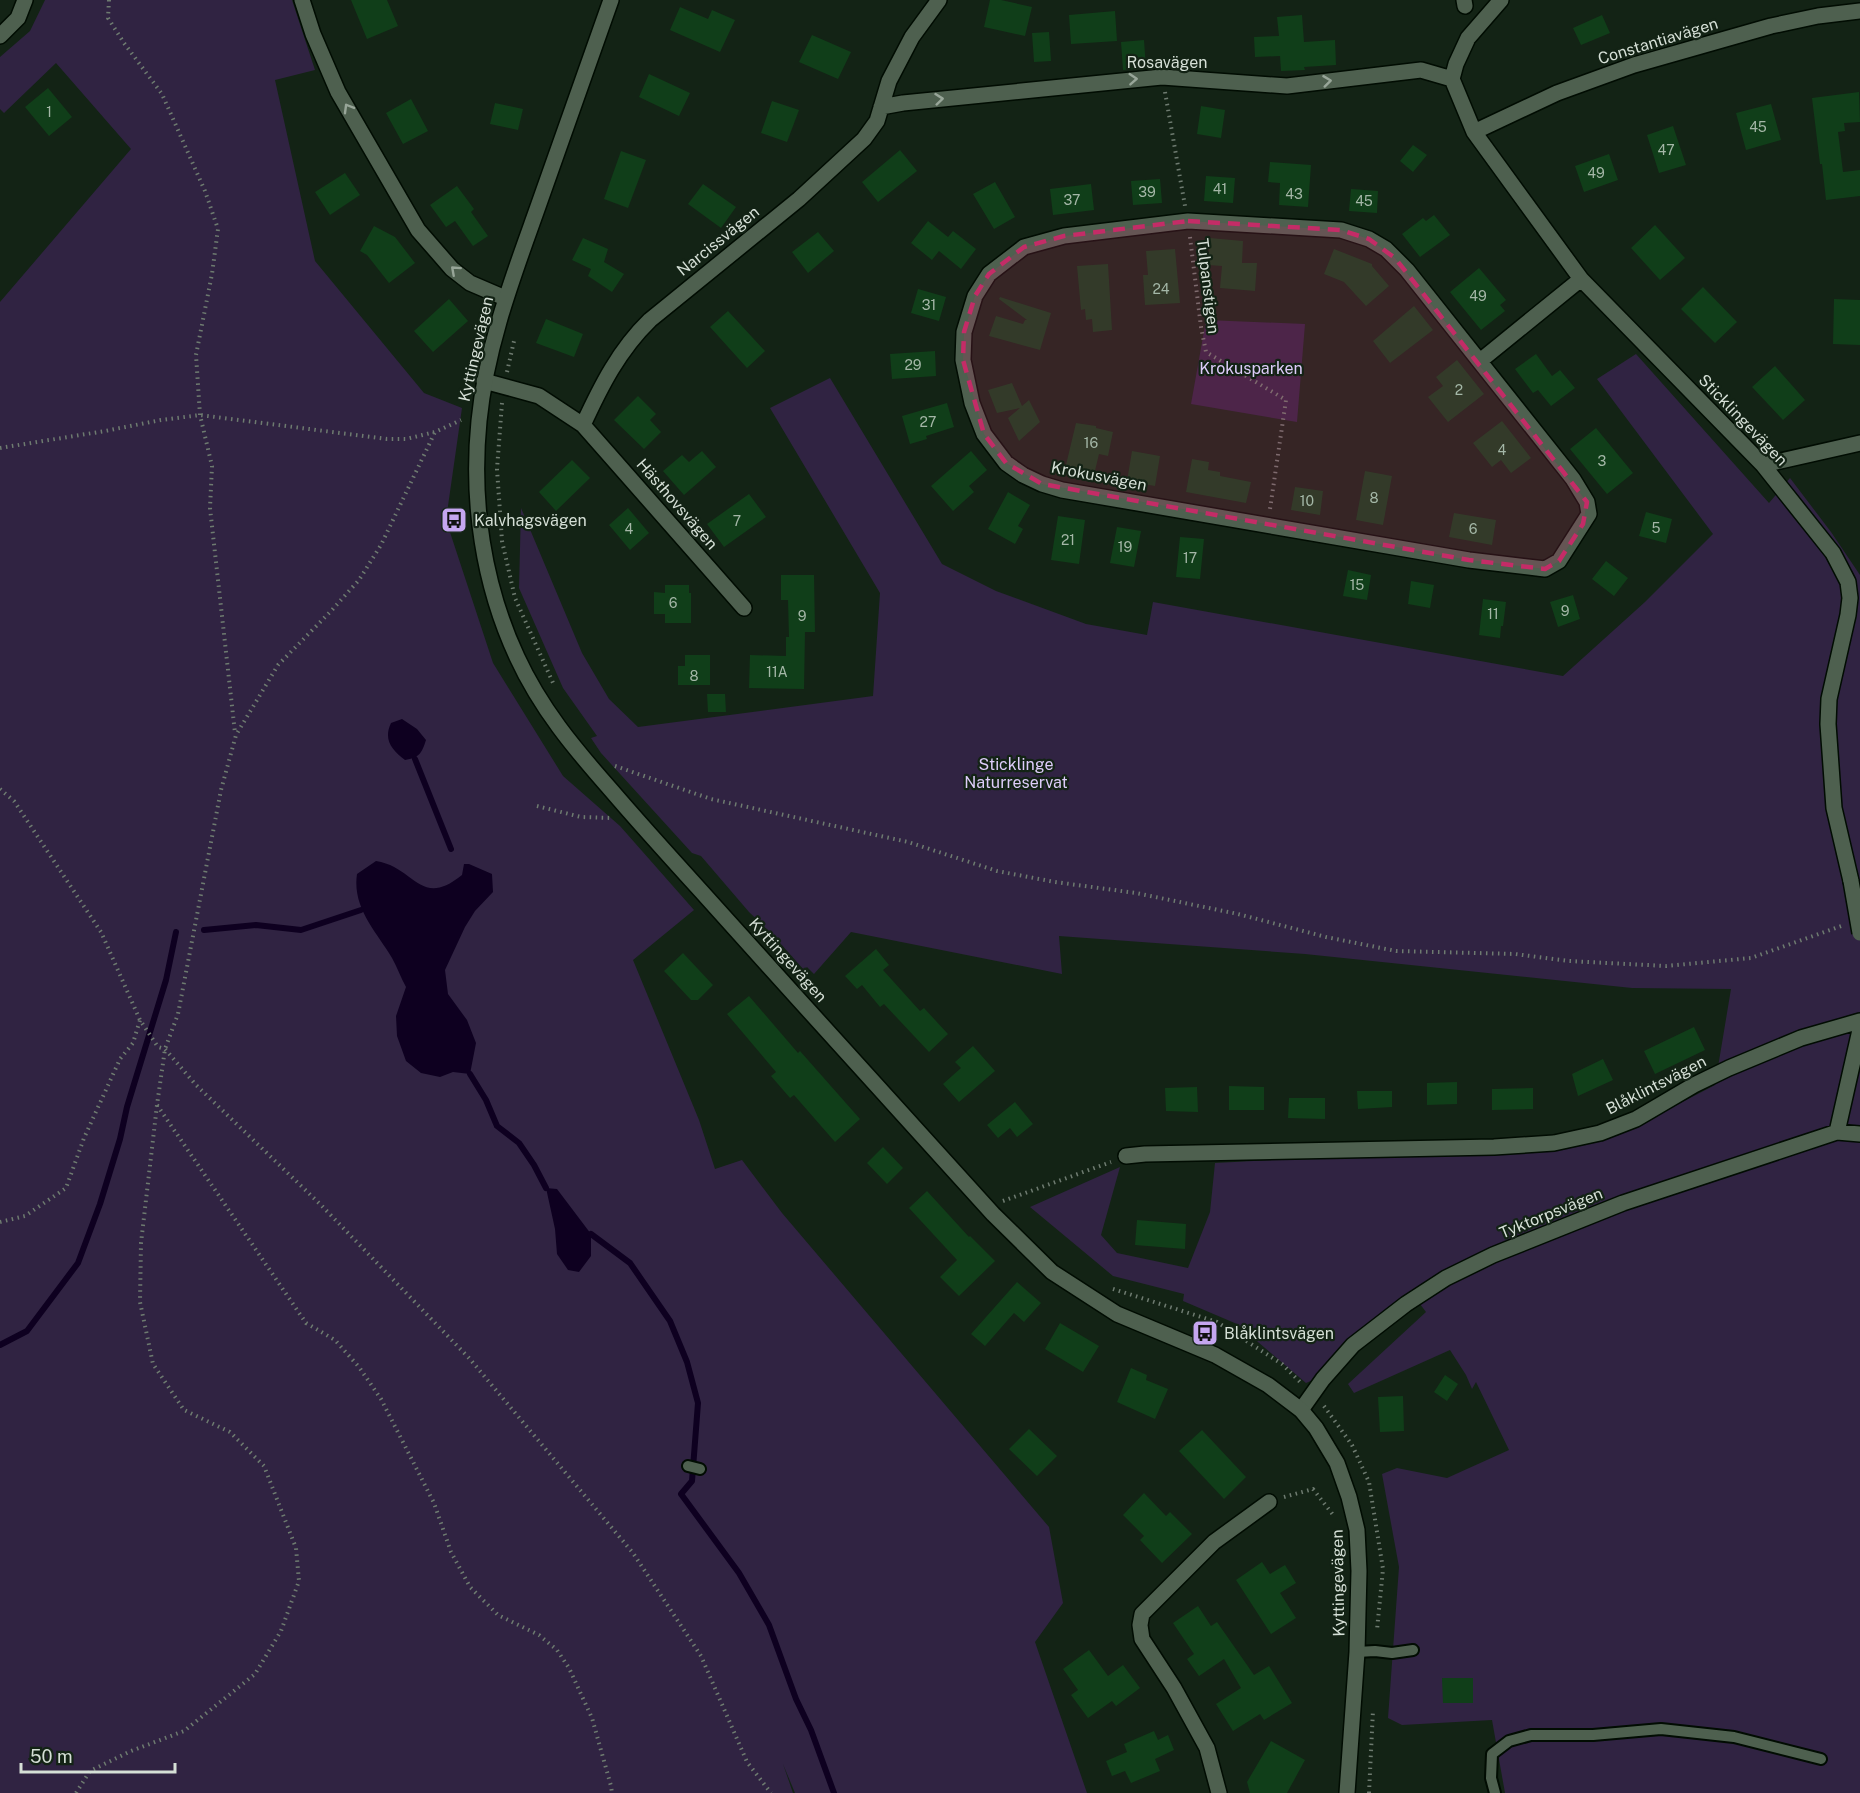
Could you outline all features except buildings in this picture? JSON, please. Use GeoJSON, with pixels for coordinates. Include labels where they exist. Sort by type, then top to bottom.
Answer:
{"type":"FeatureCollection","features":[{"type":"Feature","properties":{"kind":"street"},"geometry":{"type":"LineString","coordinates":[[0,36],[18,18],[26,0]]}},
{"type":"Feature","properties":{"kind":"street"},"geometry":{"type":"LineString","coordinates":[[302,0],[313,34],[338,92],[418,230],[452,269],[470,283],[505,298]]}},
{"type":"Feature","properties":{"kind":"street","name":"Kyttingevägen"},"geometry":{"type":"LineString","coordinates":[[611,0],[505,298],[484,381],[476,468],[478,516],[486,565],[499,612],[540,700],[568,741],[631,814],[993,1214],[1052,1272],[1117,1314],[1215,1355],[1278,1391],[1301,1410],[1316,1428],[1337,1463],[1349,1497],[1358,1551],[1357,1652],[1347,1793]]}},
{"type":"Feature","properties":{"kind":"street","name":"Narcissvägen"},"geometry":{"type":"LineString","coordinates":[[583,424],[606,378],[634,336],[650,320],[807,191],[864,139],[877,121],[889,81],[912,37],[939,0]]}},
{"type":"Feature","properties":{"kind":"street"},"geometry":{"type":"LineString","coordinates":[[1452,79],[1467,38],[1501,0]]}},
{"type":"Feature","properties":{"kind":"street","name":"Constantiavägen"},"geometry":{"type":"LineString","coordinates":[[1474,132],[1557,93],[1634,65],[1771,26],[1818,16],[1860,11]]}},
{"type":"Feature","properties":{"kind":"street","name":"Rosavägen"},"geometry":{"type":"LineString","coordinates":[[881,107],[1162,77],[1287,86],[1421,70],[1452,79]]}},
{"type":"Feature","properties":{"kind":"street","name":"Sticklingevägen"},"geometry":{"type":"LineString","coordinates":[[1452,79],[1474,132],[1581,279],[1763,465],[1833,553],[1848,582],[1850,598],[1848,615],[1828,699],[1828,724],[1834,808],[1851,881],[1856,927]]}},
{"type":"Feature","properties":{"kind":"street","name":"Krokusvägen"},"geometry":{"type":"LineString","coordinates":[[1188,221],[1341,230],[1369,239],[1386,249],[1407,270],[1480,361],[1573,479],[1587,502],[1589,514],[1559,561],[1545,569],[1469,560],[1062,490],[1042,484],[1006,464],[984,435],[972,403],[963,360],[964,332],[975,296],[989,274],[1024,247],[1064,236],[1188,221]]}},
{"type":"Feature","properties":{"kind":"street"},"geometry":{"type":"LineString","coordinates":[[1480,361],[1581,279]]}},
{"type":"Feature","properties":{"kind":"street"},"geometry":{"type":"LineString","coordinates":[[484,381],[539,396],[583,424]]}},
{"type":"Feature","properties":{"kind":"street","name":"Hästhovsvägen"},"geometry":{"type":"LineString","coordinates":[[583,424],[744,608]]}},
{"type":"Feature","properties":{"kind":"street"},"geometry":{"type":"LineString","coordinates":[[1763,465],[1860,443]]}},
{"type":"Feature","properties":{"kind":"street","name":"Blåklintsvägen"},"geometry":{"type":"LineString","coordinates":[[1126,1156],[1494,1147],[1554,1143],[1600,1133],[1636,1119],[1694,1085],[1730,1068],[1801,1038],[1860,1021]]}},
{"type":"Feature","properties":{"kind":"street"},"geometry":{"type":"LineString","coordinates":[[1837,1132],[1860,1030]]}},
{"type":"Feature","properties":{"kind":"street","name":"Tyktorpsvägen"},"geometry":{"type":"LineString","coordinates":[[1301,1410],[1323,1379],[1353,1345],[1406,1304],[1446,1278],[1493,1255],[1623,1203],[1837,1132],[1860,1134]]}},
{"type":"Feature","properties":{"kind":"street"},"geometry":{"type":"LineString","coordinates":[[1219,1793],[1207,1748],[1174,1688],[1143,1639],[1140,1625],[1142,1614],[1214,1542],[1269,1502]]}},
{"type":"Feature","properties":{"kind":"lane"},"geometry":{"type":"LineString","coordinates":[[688,1466],[700,1469]]}},
{"type":"Feature","properties":{"kind":"lane"},"geometry":{"type":"LineString","coordinates":[[1357,1652],[1392,1653],[1413,1650]]}},
{"type":"Feature","properties":{"kind":"lane"},"geometry":{"type":"LineString","coordinates":[[1495,1793],[1491,1778],[1492,1754],[1509,1741],[1532,1735],[1593,1735],[1661,1729],[1734,1737],[1821,1759]]}},
{"type":"Feature","properties":{"kind":"path"},"geometry":{"type":"LineString","coordinates":[[109,0],[108,18],[162,94],[206,191],[218,229],[212,274],[196,355],[200,415],[212,466],[210,508],[236,735]]}},
{"type":"Feature","properties":{"kind":"path","name":"Tulpanstigen"},"geometry":{"type":"LineString","coordinates":[[1162,77],[1188,221],[1206,352],[1286,400],[1268,525]]}},
{"type":"Feature","properties":{"kind":"path"},"geometry":{"type":"LineString","coordinates":[[0,448],[200,415],[387,439],[406,439],[435,432],[381,545],[359,580],[278,665],[236,735],[221,790],[178,1014],[165,1049],[157,1105],[141,1243],[140,1302],[153,1364],[184,1410],[230,1432],[264,1466],[296,1548],[299,1581],[281,1631],[255,1674],[184,1731],[130,1751],[90,1771],[76,1793]]}},
{"type":"Feature","properties":{"kind":"path"},"geometry":{"type":"LineString","coordinates":[[501,422],[497,469],[502,541],[515,598],[557,691]]}},
{"type":"Feature","properties":{"kind":"path"},"geometry":{"type":"LineString","coordinates":[[616,773],[608,764],[711,799],[908,842],[997,871],[1147,895],[1396,951],[1515,954],[1569,961],[1666,966],[1752,958],[1856,927]]}},
{"type":"Feature","properties":{"kind":"path"},"geometry":{"type":"LineString","coordinates":[[0,789],[14,801],[101,932],[140,1020],[158,1047],[165,1049],[196,1085],[321,1205],[470,1358],[633,1553],[701,1656],[747,1762],[771,1793]]}},
{"type":"Feature","properties":{"kind":"path"},"geometry":{"type":"LineString","coordinates":[[537,806],[581,817],[613,818],[631,814]]}},
{"type":"Feature","properties":{"kind":"path"},"geometry":{"type":"LineString","coordinates":[[0,1222],[25,1216],[66,1188],[84,1138],[120,1059],[133,1043],[140,1020]]}},
{"type":"Feature","properties":{"kind":"path"},"geometry":{"type":"LineString","coordinates":[[157,1105],[306,1323],[335,1340],[359,1367],[381,1399],[434,1503],[451,1552],[470,1587],[498,1615],[539,1635],[557,1650],[569,1668],[592,1718],[612,1793]]}},
{"type":"Feature","properties":{"kind":"path"},"geometry":{"type":"LineString","coordinates":[[1010,1209],[1002,1202],[1126,1156]]}},
{"type":"Feature","properties":{"kind":"path"},"geometry":{"type":"LineString","coordinates":[[1110,1288],[1217,1322],[1282,1364],[1331,1414],[1352,1444],[1369,1482],[1383,1569],[1375,1651]]}},
{"type":"Feature","properties":{"kind":"path"},"geometry":{"type":"LineString","coordinates":[[1269,1502],[1313,1489],[1335,1517]]}},
{"type":"Feature","properties":{"kind":"path"},"geometry":{"type":"LineString","coordinates":[[1369,1793],[1373,1698]]}},
{"type":"Feature","properties":{"kind":"highlighted area"},"geometry":{"type":"Polygon","coordinates":[[[1188,221],[1341,230],[1369,239],[1395,258],[1587,502],[1583,524],[1559,561],[1545,569],[1469,560],[1042,484],[1006,463],[984,434],[963,360],[964,332],[975,296],[989,274],[1024,247],[1064,236],[1188,221]]]}},
{"type":"Feature","properties":{"kind":"green space"},"geometry":{"type":"Polygon","coordinates":[[[45,0],[292,0],[315,70],[275,80],[315,261],[424,393],[462,408],[446,520],[493,663],[563,776],[620,826],[694,910],[633,960],[699,1120],[715,1169],[742,1160],[782,1213],[1049,1527],[1063,1603],[1035,1642],[1087,1793],[795,1793],[783,1764],[793,1793],[0,1793],[0,302],[131,149],[56,63],[4,113],[0,109],[0,57],[30,31],[45,0]]]}},
{"type":"Feature","properties":{"kind":"green space","name":"Krokusparken"},"geometry":{"type":"Polygon","coordinates":[[[1206,320],[1305,324],[1297,422],[1191,404],[1206,320]]]}},
{"type":"Feature","properties":{"kind":"green space","name":"Sticklinge Naturreservat"},"geometry":{"type":"Polygon","coordinates":[[[1636,354],[1769,503],[1790,478],[1860,575],[1860,1793],[1505,1793],[1492,1720],[1402,1725],[1388,1718],[1399,1567],[1382,1474],[1397,1468],[1447,1478],[1509,1450],[1476,1382],[1472,1389],[1450,1350],[1354,1393],[1348,1384],[1426,1312],[1414,1296],[1315,1379],[1306,1383],[1237,1324],[1183,1301],[1184,1294],[1113,1276],[1030,1207],[1120,1167],[1101,1235],[1117,1253],[1188,1268],[1210,1212],[1215,1163],[1310,1158],[1527,1153],[1619,1135],[1715,1085],[1731,989],[1632,988],[1305,954],[1059,936],[1062,974],[851,932],[814,974],[807,967],[804,970],[749,912],[701,856],[692,853],[601,753],[591,738],[597,736],[563,688],[519,588],[521,508],[582,653],[609,699],[638,727],[873,696],[880,593],[770,408],[830,378],[942,564],[996,591],[1086,624],[1147,635],[1153,602],[1563,676],[1645,602],[1713,534],[1597,379],[1636,354]]]}},
{"type":"Feature","properties":{"kind":"shaded area"},"geometry":{"type":"Polygon","coordinates":[[[402,719],[417,729],[426,740],[419,754],[405,760],[388,740],[391,723],[402,719]]]}},
{"type":"Feature","properties":{"kind":"shaded area"},"geometry":{"type":"Polygon","coordinates":[[[376,861],[400,870],[427,887],[436,888],[448,884],[462,875],[464,864],[492,874],[493,892],[475,911],[465,927],[445,970],[448,994],[467,1020],[476,1043],[470,1074],[453,1072],[440,1077],[421,1073],[406,1061],[397,1036],[396,1016],[406,987],[392,958],[367,919],[358,898],[356,886],[357,874],[376,861]]]}},
{"type":"Feature","properties":{"kind":"shaded area"},"geometry":{"type":"Polygon","coordinates":[[[546,1188],[557,1189],[591,1234],[591,1256],[579,1272],[568,1270],[557,1254],[555,1229],[546,1188]]]}},
{"type":"Feature","properties":{"kind":"waterway"},"geometry":{"type":"LineString","coordinates":[[415,759],[451,849]]}},
{"type":"Feature","properties":{"kind":"waterway"},"geometry":{"type":"LineString","coordinates":[[204,930],[256,925],[301,930],[361,910]]}},
{"type":"Feature","properties":{"kind":"waterway"},"geometry":{"type":"LineString","coordinates":[[0,1345],[27,1331],[78,1263],[100,1204],[120,1139],[127,1107],[166,980],[176,932]]}},
{"type":"Feature","properties":{"kind":"waterway"},"geometry":{"type":"LineString","coordinates":[[470,1074],[486,1100],[497,1126],[519,1143],[546,1188]]}},
{"type":"Feature","properties":{"kind":"waterway"},"geometry":{"type":"LineString","coordinates":[[591,1234],[630,1263],[670,1321],[687,1362],[698,1403],[692,1481],[681,1494],[739,1573],[769,1625],[834,1793]]}},
{"type":"Feature","properties":{"kind":"place","name":"Kalvhagsvägen"},"geometry":{"type":"Point","coordinates":[454,520]}},
{"type":"Feature","properties":{"kind":"place","name":"Blåklintsvägen"},"geometry":{"type":"Point","coordinates":[1205,1333]}}]}
